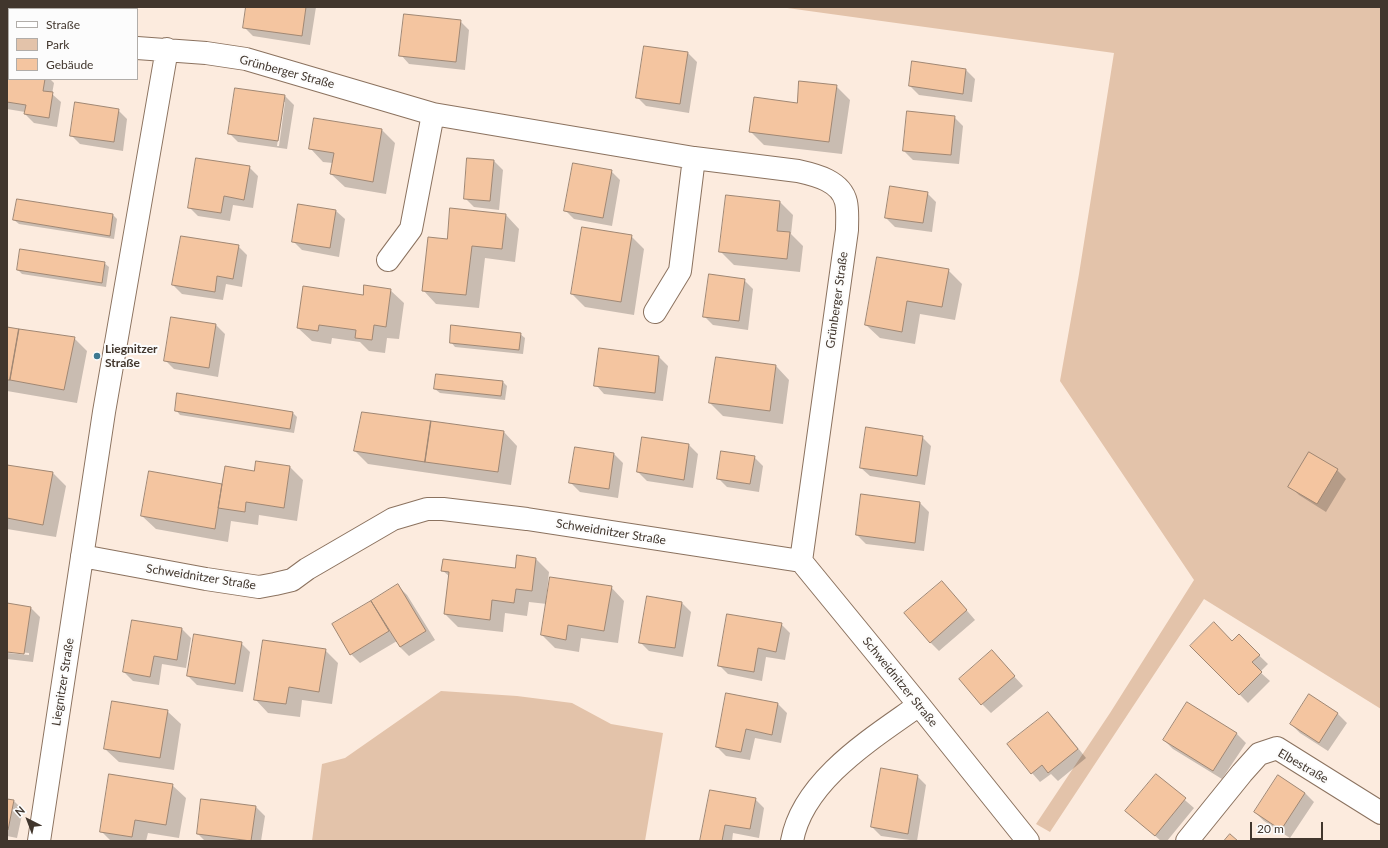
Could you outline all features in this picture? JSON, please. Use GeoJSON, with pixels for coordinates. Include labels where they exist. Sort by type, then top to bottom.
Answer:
{"type":"FeatureCollection","features":[{"type":"Feature","properties":{"kind":"street","name":"Grünberger Straße"},"geometry":{"type":"LineString","coordinates":[[138,48],[167,49],[246,59],[433,114],[694,158],[798,171],[812,174],[828,181],[840,189],[846,200],[848,213],[847,230],[801,561]]}},
{"type":"Feature","properties":{"kind":"street","name":"Liegnitzer Straße"},"geometry":{"type":"LineString","coordinates":[[39,841],[114,350],[167,49]]}},
{"type":"Feature","properties":{"kind":"street"},"geometry":{"type":"LineString","coordinates":[[388,260],[411,229],[433,114]]}},
{"type":"Feature","properties":{"kind":"street"},"geometry":{"type":"LineString","coordinates":[[655,312],[680,271],[694,158]]}},
{"type":"Feature","properties":{"kind":"street","name":"Schweidnitzer Straße"},"geometry":{"type":"LineString","coordinates":[[82,556],[258,587],[292,580],[306,569],[394,519],[427,509],[443,509],[527,519],[801,561],[1028,841]]}},
{"type":"Feature","properties":{"kind":"street"},"geometry":{"type":"LineString","coordinates":[[792,841],[794,830],[802,812],[816,791],[831,773],[854,752],[919,705]]}},
{"type":"Feature","properties":{"kind":"street","name":"Elbestraße"},"geometry":{"type":"LineString","coordinates":[[1187,841],[1259,754],[1277,748],[1381,813]]}},
{"type":"Feature","properties":{"kind":"green space"},"geometry":{"type":"Polygon","coordinates":[[[780,7],[1381,7],[1381,709],[1204,599],[1050,832],[1036,824],[1110,713],[1194,580],[1060,381],[1079,274],[1114,53],[780,7]]]}},
{"type":"Feature","properties":{"kind":"green space"},"geometry":{"type":"Polygon","coordinates":[[[441,691],[517,696],[572,703],[611,724],[663,733],[645,841],[312,841],[322,764],[345,758],[441,691]]]}},
{"type":"Feature","properties":{"kind":"building"},"geometry":{"type":"Polygon","coordinates":[[[246,7],[306,7],[302,36],[243,28],[246,7]]]}},
{"type":"Feature","properties":{"kind":"building"},"geometry":{"type":"Polygon","coordinates":[[[404,14],[461,20],[456,62],[399,56],[404,14]]]}},
{"type":"Feature","properties":{"kind":"building"},"geometry":{"type":"Polygon","coordinates":[[[644,46],[688,52],[680,104],[636,98],[644,46]]]}},
{"type":"Feature","properties":{"kind":"building"},"geometry":{"type":"Polygon","coordinates":[[[912,61],[966,69],[963,94],[909,86],[912,61]]]}},
{"type":"Feature","properties":{"kind":"building"},"geometry":{"type":"Polygon","coordinates":[[[7,67],[8,80],[45,80],[43,91],[53,92],[49,118],[24,114],[26,105],[7,102],[7,67]]]}},
{"type":"Feature","properties":{"kind":"building"},"geometry":{"type":"Polygon","coordinates":[[[799,81],[837,85],[829,142],[749,132],[754,97],[797,103],[799,81]]]}},
{"type":"Feature","properties":{"kind":"building"},"geometry":{"type":"Polygon","coordinates":[[[235,88],[285,95],[278,141],[228,134],[235,88]]]}},
{"type":"Feature","properties":{"kind":"building"},"geometry":{"type":"Polygon","coordinates":[[[75,102],[119,109],[114,142],[70,136],[75,102]]]}},
{"type":"Feature","properties":{"kind":"building"},"geometry":{"type":"Polygon","coordinates":[[[907,111],[955,116],[951,155],[903,151],[907,111]]]}},
{"type":"Feature","properties":{"kind":"building"},"geometry":{"type":"Polygon","coordinates":[[[314,118],[382,129],[373,182],[330,174],[334,153],[309,149],[314,118]]]}},
{"type":"Feature","properties":{"kind":"building"},"geometry":{"type":"Polygon","coordinates":[[[196,158],[250,166],[244,200],[224,196],[221,213],[188,208],[196,158]]]}},
{"type":"Feature","properties":{"kind":"building"},"geometry":{"type":"Polygon","coordinates":[[[467,158],[494,160],[490,201],[464,199],[467,158]]]}},
{"type":"Feature","properties":{"kind":"building"},"geometry":{"type":"Polygon","coordinates":[[[573,163],[612,170],[603,218],[564,211],[573,163]]]}},
{"type":"Feature","properties":{"kind":"building"},"geometry":{"type":"Polygon","coordinates":[[[890,186],[928,192],[923,223],[885,218],[890,186]]]}},
{"type":"Feature","properties":{"kind":"building"},"geometry":{"type":"Polygon","coordinates":[[[726,195],[780,201],[777,231],[790,232],[787,259],[719,252],[726,195]]]}},
{"type":"Feature","properties":{"kind":"building"},"geometry":{"type":"Polygon","coordinates":[[[17,199],[113,214],[110,236],[13,220],[17,199]]]}},
{"type":"Feature","properties":{"kind":"building"},"geometry":{"type":"Polygon","coordinates":[[[298,204],[336,210],[330,248],[292,242],[298,204]]]}},
{"type":"Feature","properties":{"kind":"building"},"geometry":{"type":"Polygon","coordinates":[[[450,208],[506,214],[502,249],[472,246],[466,295],[422,291],[428,237],[447,239],[450,208]]]}},
{"type":"Feature","properties":{"kind":"building"},"geometry":{"type":"Polygon","coordinates":[[[582,227],[632,235],[621,302],[571,294],[582,227]]]}},
{"type":"Feature","properties":{"kind":"building"},"geometry":{"type":"Polygon","coordinates":[[[181,236],[239,245],[233,279],[217,276],[215,292],[172,285],[181,236]]]}},
{"type":"Feature","properties":{"kind":"building"},"geometry":{"type":"Polygon","coordinates":[[[20,249],[105,262],[102,283],[17,270],[20,249]]]}},
{"type":"Feature","properties":{"kind":"building"},"geometry":{"type":"Polygon","coordinates":[[[877,257],[949,269],[942,307],[907,301],[902,332],[865,325],[877,257]]]}},
{"type":"Feature","properties":{"kind":"building"},"geometry":{"type":"Polygon","coordinates":[[[709,274],[745,279],[739,321],[703,317],[709,274]]]}},
{"type":"Feature","properties":{"kind":"building"},"geometry":{"type":"Polygon","coordinates":[[[364,285],[391,289],[386,327],[374,325],[372,340],[355,338],[356,330],[319,325],[318,331],[297,328],[303,286],[363,295],[364,285]]]}},
{"type":"Feature","properties":{"kind":"building"},"geometry":{"type":"Polygon","coordinates":[[[171,317],[216,324],[209,368],[164,361],[171,317]]]}},
{"type":"Feature","properties":{"kind":"building"},"geometry":{"type":"Polygon","coordinates":[[[451,325],[521,333],[519,350],[450,343],[451,325]]]}},
{"type":"Feature","properties":{"kind":"building"},"geometry":{"type":"Polygon","coordinates":[[[7,327],[19,329],[10,380],[7,380],[7,327]]]}},
{"type":"Feature","properties":{"kind":"building"},"geometry":{"type":"Polygon","coordinates":[[[19,329],[75,337],[64,390],[10,380],[19,329]]]}},
{"type":"Feature","properties":{"kind":"building"},"geometry":{"type":"Polygon","coordinates":[[[599,348],[659,356],[655,393],[594,386],[599,348]]]}},
{"type":"Feature","properties":{"kind":"building"},"geometry":{"type":"Polygon","coordinates":[[[716,357],[776,365],[770,411],[709,403],[716,357]]]}},
{"type":"Feature","properties":{"kind":"building"},"geometry":{"type":"Polygon","coordinates":[[[436,374],[503,381],[501,396],[434,389],[436,374]]]}},
{"type":"Feature","properties":{"kind":"building"},"geometry":{"type":"Polygon","coordinates":[[[177,393],[293,412],[290,429],[175,411],[177,393]]]}},
{"type":"Feature","properties":{"kind":"building"},"geometry":{"type":"Polygon","coordinates":[[[362,412],[431,421],[425,462],[354,451],[362,412]]]}},
{"type":"Feature","properties":{"kind":"building"},"geometry":{"type":"Polygon","coordinates":[[[431,421],[504,431],[498,472],[425,462],[431,421]]]}},
{"type":"Feature","properties":{"kind":"building"},"geometry":{"type":"Polygon","coordinates":[[[866,427],[923,436],[917,476],[860,468],[866,427]]]}},
{"type":"Feature","properties":{"kind":"building"},"geometry":{"type":"Polygon","coordinates":[[[642,437],[689,444],[684,480],[637,472],[642,437]]]}},
{"type":"Feature","properties":{"kind":"building"},"geometry":{"type":"Polygon","coordinates":[[[575,447],[614,453],[609,489],[569,483],[575,447]]]}},
{"type":"Feature","properties":{"kind":"building"},"geometry":{"type":"Polygon","coordinates":[[[721,451],[755,456],[750,484],[717,479],[721,451]]]}},
{"type":"Feature","properties":{"kind":"building"},"geometry":{"type":"Polygon","coordinates":[[[1309,452],[1338,469],[1317,504],[1288,487],[1309,452]]]}},
{"type":"Feature","properties":{"kind":"building"},"geometry":{"type":"Polygon","coordinates":[[[256,461],[290,466],[284,508],[246,502],[245,512],[218,508],[225,466],[254,471],[256,461]]]}},
{"type":"Feature","properties":{"kind":"building"},"geometry":{"type":"Polygon","coordinates":[[[7,465],[53,472],[43,525],[7,518],[7,465]]]}},
{"type":"Feature","properties":{"kind":"building"},"geometry":{"type":"Polygon","coordinates":[[[149,471],[222,484],[215,529],[141,516],[149,471]]]}},
{"type":"Feature","properties":{"kind":"building"},"geometry":{"type":"Polygon","coordinates":[[[861,494],[920,502],[915,543],[856,535],[861,494]]]}},
{"type":"Feature","properties":{"kind":"building"},"geometry":{"type":"Polygon","coordinates":[[[517,555],[536,558],[532,591],[516,589],[514,603],[492,600],[490,620],[444,614],[449,572],[441,571],[443,559],[515,568],[517,555]]]}},
{"type":"Feature","properties":{"kind":"building"},"geometry":{"type":"Polygon","coordinates":[[[550,577],[612,586],[604,631],[568,625],[566,640],[541,635],[550,577]]]}},
{"type":"Feature","properties":{"kind":"building"},"geometry":{"type":"Polygon","coordinates":[[[942,581],[967,610],[930,643],[904,613],[942,581]]]}},
{"type":"Feature","properties":{"kind":"building"},"geometry":{"type":"Polygon","coordinates":[[[398,584],[426,631],[400,647],[371,601],[398,584]]]}},
{"type":"Feature","properties":{"kind":"building"},"geometry":{"type":"Polygon","coordinates":[[[647,596],[682,602],[675,648],[639,643],[647,596]]]}},
{"type":"Feature","properties":{"kind":"building"},"geometry":{"type":"Polygon","coordinates":[[[371,601],[389,631],[350,655],[332,624],[371,601]]]}},
{"type":"Feature","properties":{"kind":"building"},"geometry":{"type":"Polygon","coordinates":[[[7,603],[31,607],[24,654],[7,652],[7,603]]]}},
{"type":"Feature","properties":{"kind":"building"},"geometry":{"type":"Polygon","coordinates":[[[727,614],[782,623],[776,652],[758,648],[754,672],[718,666],[727,614]]]}},
{"type":"Feature","properties":{"kind":"building"},"geometry":{"type":"Polygon","coordinates":[[[132,620],[182,628],[177,660],[154,656],[150,677],[123,672],[132,620]]]}},
{"type":"Feature","properties":{"kind":"building"},"geometry":{"type":"Polygon","coordinates":[[[1214,622],[1232,641],[1239,634],[1260,655],[1252,662],[1262,672],[1239,695],[1190,646],[1214,622]]]}},
{"type":"Feature","properties":{"kind":"building"},"geometry":{"type":"Polygon","coordinates":[[[194,634],[242,642],[235,684],[187,676],[194,634]]]}},
{"type":"Feature","properties":{"kind":"building"},"geometry":{"type":"Polygon","coordinates":[[[263,640],[326,649],[319,692],[289,687],[286,704],[254,700],[263,640]]]}},
{"type":"Feature","properties":{"kind":"building"},"geometry":{"type":"Polygon","coordinates":[[[992,650],[1015,676],[981,705],[959,679],[992,650]]]}},
{"type":"Feature","properties":{"kind":"building"},"geometry":{"type":"Polygon","coordinates":[[[726,693],[778,703],[772,735],[746,729],[741,752],[716,747],[726,693]]]}},
{"type":"Feature","properties":{"kind":"building"},"geometry":{"type":"Polygon","coordinates":[[[1309,694],[1338,713],[1319,743],[1290,724],[1309,694]]]}},
{"type":"Feature","properties":{"kind":"building"},"geometry":{"type":"Polygon","coordinates":[[[112,701],[168,710],[160,758],[104,749],[112,701]]]}},
{"type":"Feature","properties":{"kind":"building"},"geometry":{"type":"Polygon","coordinates":[[[1187,702],[1237,733],[1213,771],[1163,740],[1187,702]]]}},
{"type":"Feature","properties":{"kind":"building"},"geometry":{"type":"Polygon","coordinates":[[[1048,712],[1078,749],[1048,773],[1042,765],[1031,774],[1007,744],[1048,712]]]}},
{"type":"Feature","properties":{"kind":"building"},"geometry":{"type":"Polygon","coordinates":[[[881,768],[918,775],[908,834],[871,827],[881,768]]]}},
{"type":"Feature","properties":{"kind":"building"},"geometry":{"type":"Polygon","coordinates":[[[109,774],[173,784],[166,825],[135,820],[132,837],[100,832],[109,774]]]}},
{"type":"Feature","properties":{"kind":"building"},"geometry":{"type":"Polygon","coordinates":[[[1156,774],[1186,798],[1155,836],[1125,811],[1156,774]]]}},
{"type":"Feature","properties":{"kind":"building"},"geometry":{"type":"Polygon","coordinates":[[[1278,775],[1305,793],[1281,830],[1254,812],[1278,775]]]}},
{"type":"Feature","properties":{"kind":"building"},"geometry":{"type":"Polygon","coordinates":[[[710,790],[756,798],[750,829],[725,825],[722,841],[700,841],[710,790]]]}},
{"type":"Feature","properties":{"kind":"building"},"geometry":{"type":"Polygon","coordinates":[[[7,799],[14,800],[8,830],[7,830],[7,799]]]}},
{"type":"Feature","properties":{"kind":"building"},"geometry":{"type":"Polygon","coordinates":[[[201,799],[256,806],[251,841],[197,834],[201,799]]]}},
{"type":"Feature","properties":{"kind":"building"},"geometry":{"type":"Polygon","coordinates":[[[1230,834],[1238,841],[1224,841],[1230,834]]]}},
{"type":"Feature","properties":{"kind":"place","name":"Liegnitzer Straße"},"geometry":{"type":"Point","coordinates":[97,356]}}]}
